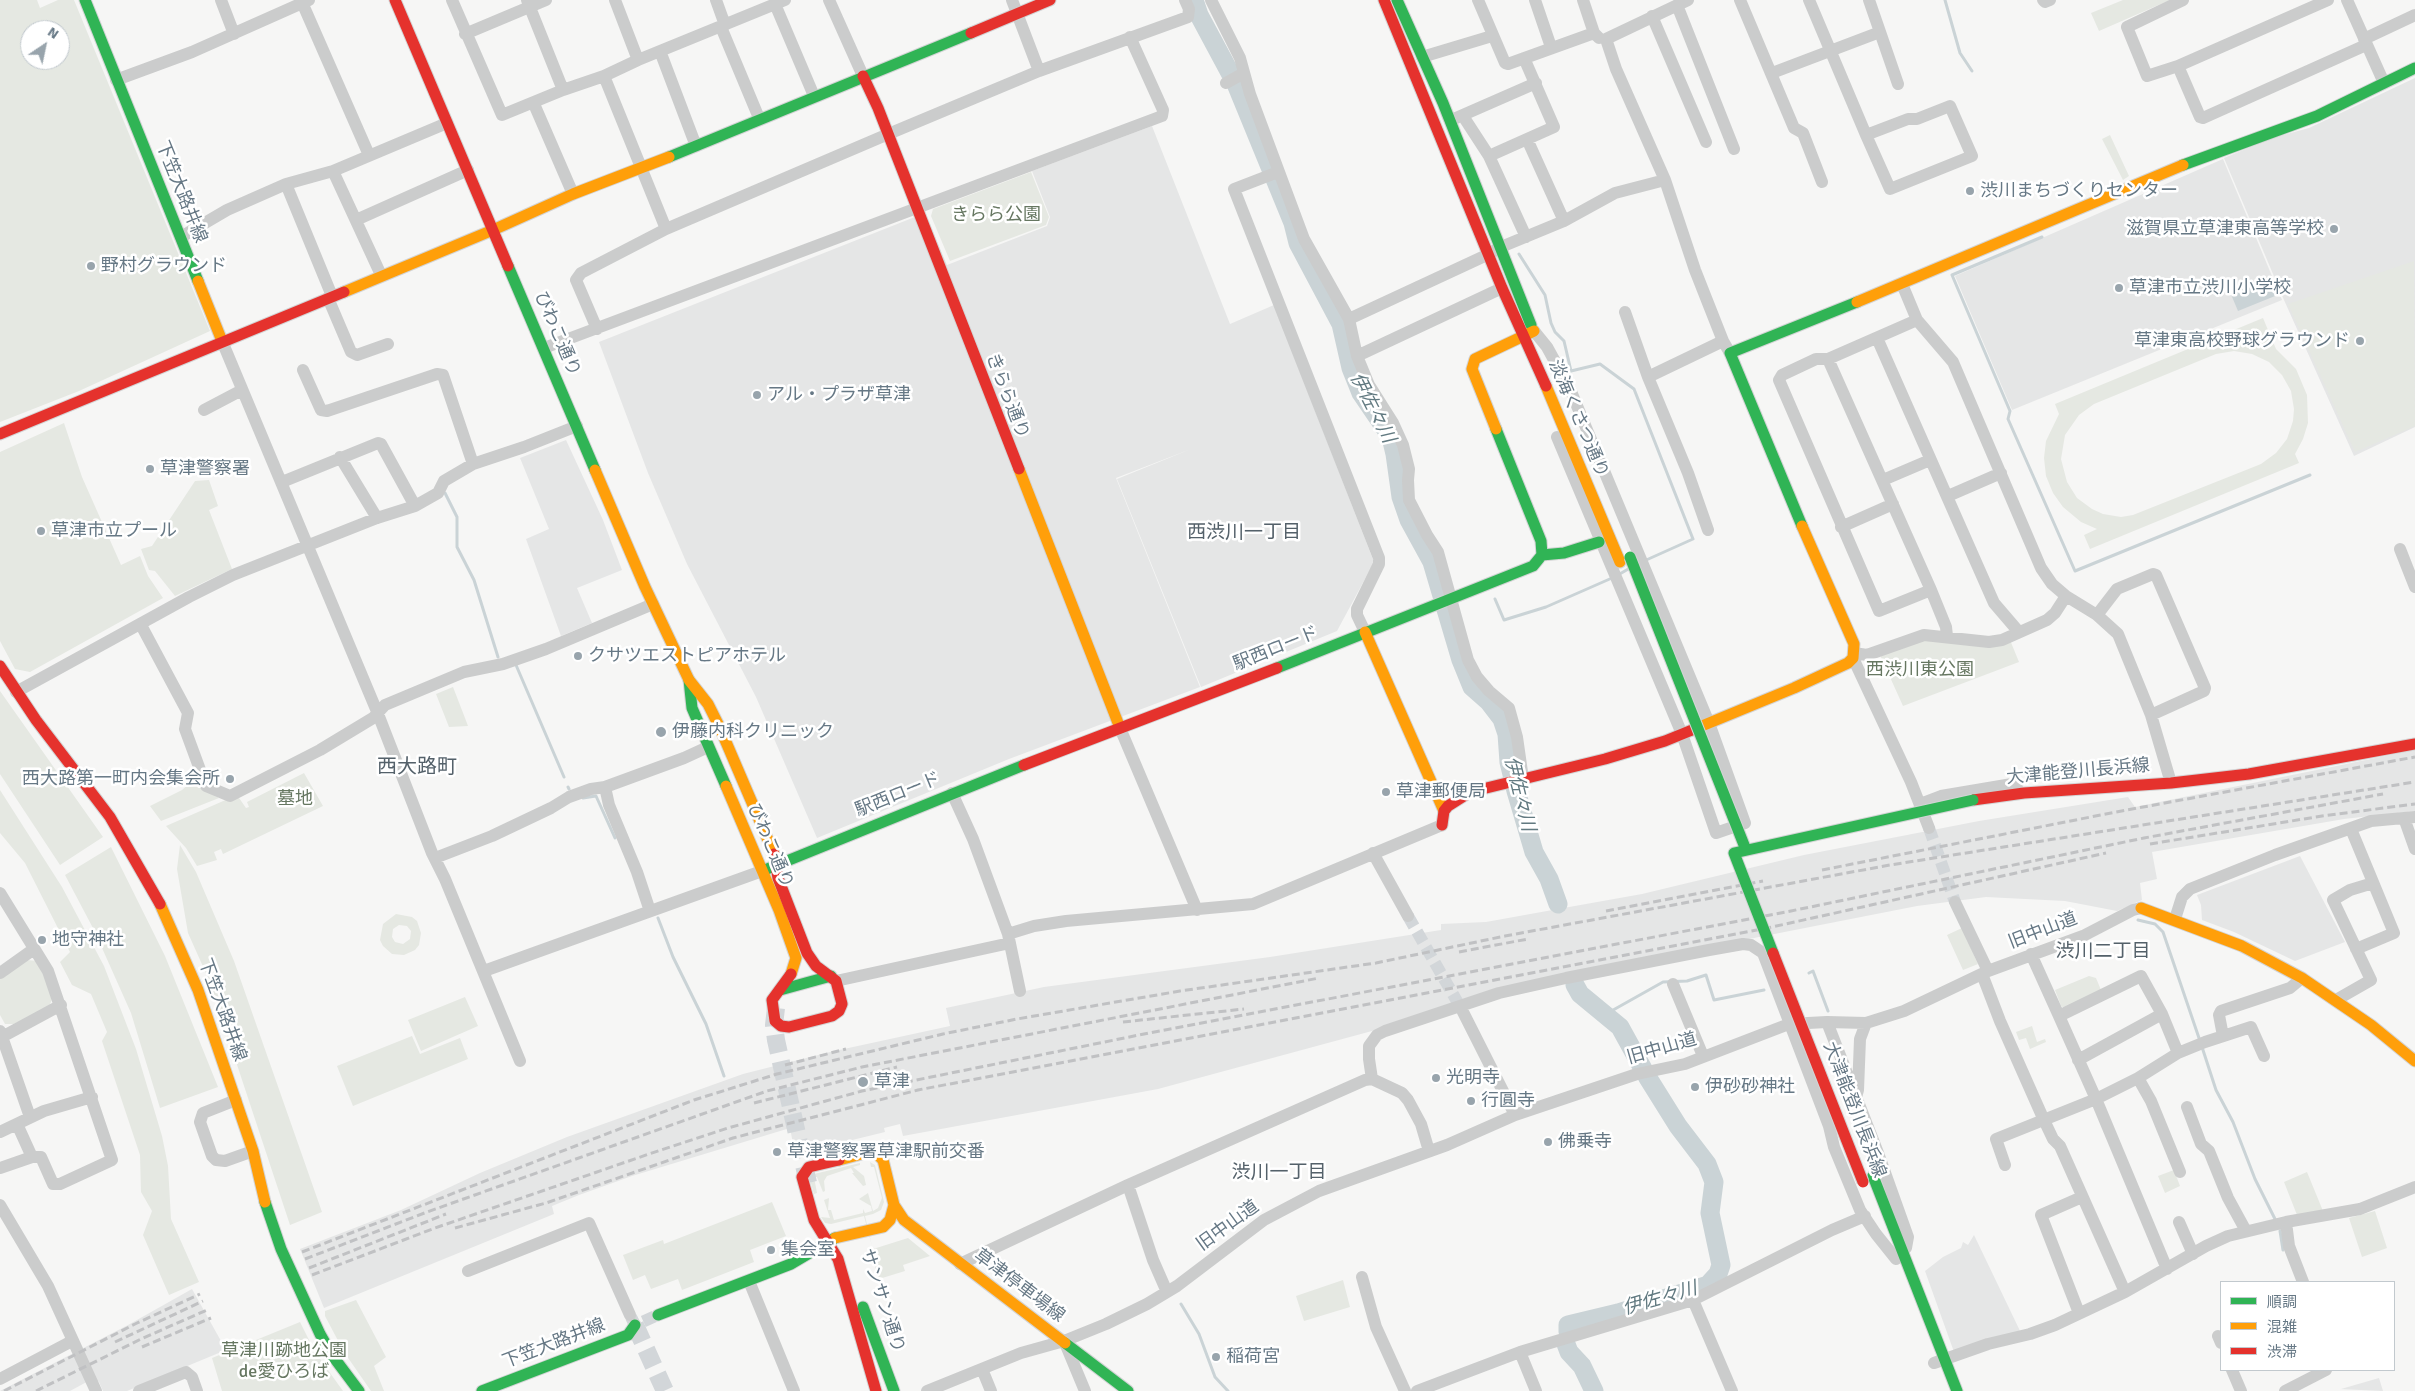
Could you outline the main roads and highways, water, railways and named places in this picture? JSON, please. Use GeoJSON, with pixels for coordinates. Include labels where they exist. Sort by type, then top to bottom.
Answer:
{"type":"FeatureCollection","features":[{"type":"Feature","properties":{"kind":"waterway","name":"伊佐々川"},"geometry":{"type":"LineString","coordinates":[[1194,0],[1199,15],[1236,84],[1293,223],[1298,243],[1341,324],[1351,368],[1361,393],[1391,437],[1401,497],[1409,520],[1432,562],[1461,660],[1472,687],[1489,702],[1502,719],[1507,734],[1509,762],[1534,852],[1549,879],[1558,904]]}},
{"type":"Feature","properties":{"kind":"waterway"},"geometry":{"type":"LineString","coordinates":[[1945,0],[1960,53],[1972,71]]}},
{"type":"Feature","properties":{"kind":"waterway"},"geometry":{"type":"LineString","coordinates":[[2042,237],[1952,275],[2010,411],[2008,419],[2075,571],[2310,475]]}},
{"type":"Feature","properties":{"kind":"waterway"},"geometry":{"type":"LineString","coordinates":[[1519,254],[1545,295],[1551,323],[1555,332],[1564,341],[1571,371],[1600,364],[1634,389],[1693,539],[1644,561]]}},
{"type":"Feature","properties":{"kind":"waterway"},"geometry":{"type":"LineString","coordinates":[[445,493],[457,517],[457,547],[474,580],[498,657]]}},
{"type":"Feature","properties":{"kind":"waterway"},"geometry":{"type":"LineString","coordinates":[[1618,575],[1630,568]]}},
{"type":"Feature","properties":{"kind":"waterway"},"geometry":{"type":"LineString","coordinates":[[1495,599],[1504,620],[1546,607],[1612,578]]}},
{"type":"Feature","properties":{"kind":"waterway"},"geometry":{"type":"LineString","coordinates":[[516,665],[564,777]]}},
{"type":"Feature","properties":{"kind":"waterway"},"geometry":{"type":"LineString","coordinates":[[583,798],[596,796],[615,838]]}},
{"type":"Feature","properties":{"kind":"waterway"},"geometry":{"type":"LineString","coordinates":[[658,918],[673,957],[706,1024],[724,1076]]}},
{"type":"Feature","properties":{"kind":"waterway"},"geometry":{"type":"LineString","coordinates":[[2138,920],[2155,924],[2163,932],[2200,1041]]}},
{"type":"Feature","properties":{"kind":"waterway"},"geometry":{"type":"LineString","coordinates":[[1809,973],[1813,971],[1828,1011]]}},
{"type":"Feature","properties":{"kind":"waterway"},"geometry":{"type":"LineString","coordinates":[[1606,1014],[1663,982],[1687,981],[1706,975],[1714,1000],[1764,990]]}},
{"type":"Feature","properties":{"kind":"waterway","name":"伊佐々川"},"geometry":{"type":"LineString","coordinates":[[1568,1332],[1568,1325],[1618,1313],[1708,1285],[1718,1274],[1721,1265],[1710,1213],[1714,1182],[1707,1164],[1678,1126],[1648,1078],[1620,1027],[1580,994],[1575,985]]}},
{"type":"Feature","properties":{"kind":"waterway"},"geometry":{"type":"LineString","coordinates":[[2202,1047],[2216,1090],[2233,1122],[2255,1179],[2275,1219]]}},
{"type":"Feature","properties":{"kind":"waterway"},"geometry":{"type":"LineString","coordinates":[[2280,1231],[2283,1250]]}},
{"type":"Feature","properties":{"kind":"waterway"},"geometry":{"type":"LineString","coordinates":[[1181,1304],[1199,1334],[1215,1377],[1228,1391]]}},
{"type":"Feature","properties":{"kind":"waterway","name":"伊佐々川"},"geometry":{"type":"LineString","coordinates":[[1566,1344],[1569,1352],[1582,1366],[1594,1391]]}},
{"type":"Feature","properties":{"kind":"tunnel"},"geometry":{"type":"LineString","coordinates":[[1929,828],[1955,902]]}},
{"type":"Feature","properties":{"kind":"tunnel"},"geometry":{"type":"LineString","coordinates":[[1408,916],[1462,1010]]}},
{"type":"Feature","properties":{"kind":"tunnel"},"geometry":{"type":"LineString","coordinates":[[776,1008],[774,1025],[776,1040],[808,1183]]}},
{"type":"Feature","properties":{"kind":"tunnel"},"geometry":{"type":"LineString","coordinates":[[631,1317],[635,1325],[658,1315]]}},
{"type":"Feature","properties":{"kind":"tunnel"},"geometry":{"type":"LineString","coordinates":[[635,1325],[665,1391]]}},
{"type":"Feature","properties":{"kind":"railway"},"geometry":{"type":"LineString","coordinates":[[1822,870],[2116,812],[2415,757]]}},
{"type":"Feature","properties":{"kind":"railway"},"geometry":{"type":"LineString","coordinates":[[302,1252],[694,1100],[777,1074],[943,1034],[1017,1019],[1180,991],[1376,963],[1505,936],[1890,865],[2415,782]]}},
{"type":"Feature","properties":{"kind":"railway"},"geometry":{"type":"LineString","coordinates":[[312,1275],[435,1228],[649,1154],[728,1128],[862,1091],[1149,1033],[1791,911],[2144,838],[2383,794]]}},
{"type":"Feature","properties":{"kind":"railway"},"geometry":{"type":"LineString","coordinates":[[2150,844],[2322,816],[2415,804]]}},
{"type":"Feature","properties":{"kind":"railway"},"geometry":{"type":"LineString","coordinates":[[455,1228],[546,1203],[733,1138],[918,1090],[1772,927],[2106,853]]}},
{"type":"Feature","properties":{"kind":"railway"},"geometry":{"type":"LineString","coordinates":[[1606,911],[1763,881]]}},
{"type":"Feature","properties":{"kind":"railway"},"geometry":{"type":"LineString","coordinates":[[1459,952],[1528,939]]}},
{"type":"Feature","properties":{"kind":"railway"},"geometry":{"type":"LineString","coordinates":[[305,1259],[427,1212],[767,1091],[862,1067],[1319,978]]}},
{"type":"Feature","properties":{"kind":"railway"},"geometry":{"type":"LineString","coordinates":[[1123,1022],[1244,1009]]}},
{"type":"Feature","properties":{"kind":"railway"},"geometry":{"type":"LineString","coordinates":[[785,1065],[846,1049]]}},
{"type":"Feature","properties":{"kind":"railway"},"geometry":{"type":"LineString","coordinates":[[754,1103],[897,1067]]}},
{"type":"Feature","properties":{"kind":"railway"},"geometry":{"type":"LineString","coordinates":[[309,1268],[446,1214]]}},
{"type":"Feature","properties":{"kind":"railway"},"geometry":{"type":"LineString","coordinates":[[4,1391],[135,1324],[200,1294]]}},
{"type":"Feature","properties":{"kind":"railway"},"geometry":{"type":"LineString","coordinates":[[115,1342],[203,1301]]}},
{"type":"Feature","properties":{"kind":"railway"},"geometry":{"type":"LineString","coordinates":[[36,1391],[141,1339],[207,1310]]}},
{"type":"Feature","properties":{"kind":"railway"},"geometry":{"type":"LineString","coordinates":[[142,1347],[211,1318]]}},
{"type":"Feature","properties":{"kind":"place","name":"渋川まちづくりセンター"},"geometry":{"type":"Point","coordinates":[1970,191]}},
{"type":"Feature","properties":{"kind":"place","name":"滋賀県立草津東高等学校"},"geometry":{"type":"Point","coordinates":[2334,229]}},
{"type":"Feature","properties":{"kind":"place","name":"野村グラウンド"},"geometry":{"type":"Point","coordinates":[91,266]}},
{"type":"Feature","properties":{"kind":"place","name":"草津市立渋川小学校"},"geometry":{"type":"Point","coordinates":[2119,288]}},
{"type":"Feature","properties":{"kind":"place","name":"草津東高校野球グラウンド"},"geometry":{"type":"Point","coordinates":[2360,341]}},
{"type":"Feature","properties":{"kind":"place","name":"アル・プラザ草津"},"geometry":{"type":"Point","coordinates":[757,395]}},
{"type":"Feature","properties":{"kind":"place","name":"草津警察署"},"geometry":{"type":"Point","coordinates":[150,469]}},
{"type":"Feature","properties":{"kind":"place","name":"草津市立プール"},"geometry":{"type":"Point","coordinates":[41,531]}},
{"type":"Feature","properties":{"kind":"place","name":"クサツエストピアホテル"},"geometry":{"type":"Point","coordinates":[578,656]}},
{"type":"Feature","properties":{"kind":"place","name":"伊藤内科クリニック"},"geometry":{"type":"Point","coordinates":[661,732]}},
{"type":"Feature","properties":{"kind":"place","name":"西大路第一町内会集会所"},"geometry":{"type":"Point","coordinates":[230,779]}},
{"type":"Feature","properties":{"kind":"place","name":"草津郵便局"},"geometry":{"type":"Point","coordinates":[1386,792]}},
{"type":"Feature","properties":{"kind":"place","name":"地守神社"},"geometry":{"type":"Point","coordinates":[42,940]}},
{"type":"Feature","properties":{"kind":"place","name":"光明寺"},"geometry":{"type":"Point","coordinates":[1436,1078]}},
{"type":"Feature","properties":{"kind":"place","name":"草津"},"geometry":{"type":"Point","coordinates":[863,1082]}},
{"type":"Feature","properties":{"kind":"place","name":"伊砂砂神社"},"geometry":{"type":"Point","coordinates":[1695,1087]}},
{"type":"Feature","properties":{"kind":"place","name":"行圓寺"},"geometry":{"type":"Point","coordinates":[1471,1101]}},
{"type":"Feature","properties":{"kind":"place","name":"佛乗寺"},"geometry":{"type":"Point","coordinates":[1548,1142]}},
{"type":"Feature","properties":{"kind":"place","name":"草津警察署草津駅前交番"},"geometry":{"type":"Point","coordinates":[777,1152]}},
{"type":"Feature","properties":{"kind":"place","name":"集会室"},"geometry":{"type":"Point","coordinates":[771,1250]}},
{"type":"Feature","properties":{"kind":"place","name":"稲荷宮"},"geometry":{"type":"Point","coordinates":[1216,1357]}},
{"type":"Feature","properties":{"kind":"district","name":"西渋川一丁目"},"geometry":{"type":"Point","coordinates":[1244,533]}},
{"type":"Feature","properties":{"kind":"district","name":"西大路町"},"geometry":{"type":"Point","coordinates":[417,768]}},
{"type":"Feature","properties":{"kind":"district","name":"渋川二丁目"},"geometry":{"type":"Point","coordinates":[2103,952]}},
{"type":"Feature","properties":{"kind":"district","name":"渋川一丁目"},"geometry":{"type":"Point","coordinates":[1279,1173]}},
{"type":"Feature","properties":{"kind":"park label","name":"きらら公園"},"geometry":{"type":"Point","coordinates":[996,215]}},
{"type":"Feature","properties":{"kind":"park label","name":"西渋川東公園"},"geometry":{"type":"Point","coordinates":[1920,670]}},
{"type":"Feature","properties":{"kind":"park label","name":"墓地"},"geometry":{"type":"Point","coordinates":[295,799]}},
{"type":"Feature","properties":{"kind":"park label","name":"草津川跡地公園 de愛ひろば"},"geometry":{"type":"Point","coordinates":[284,1361]}}]}
